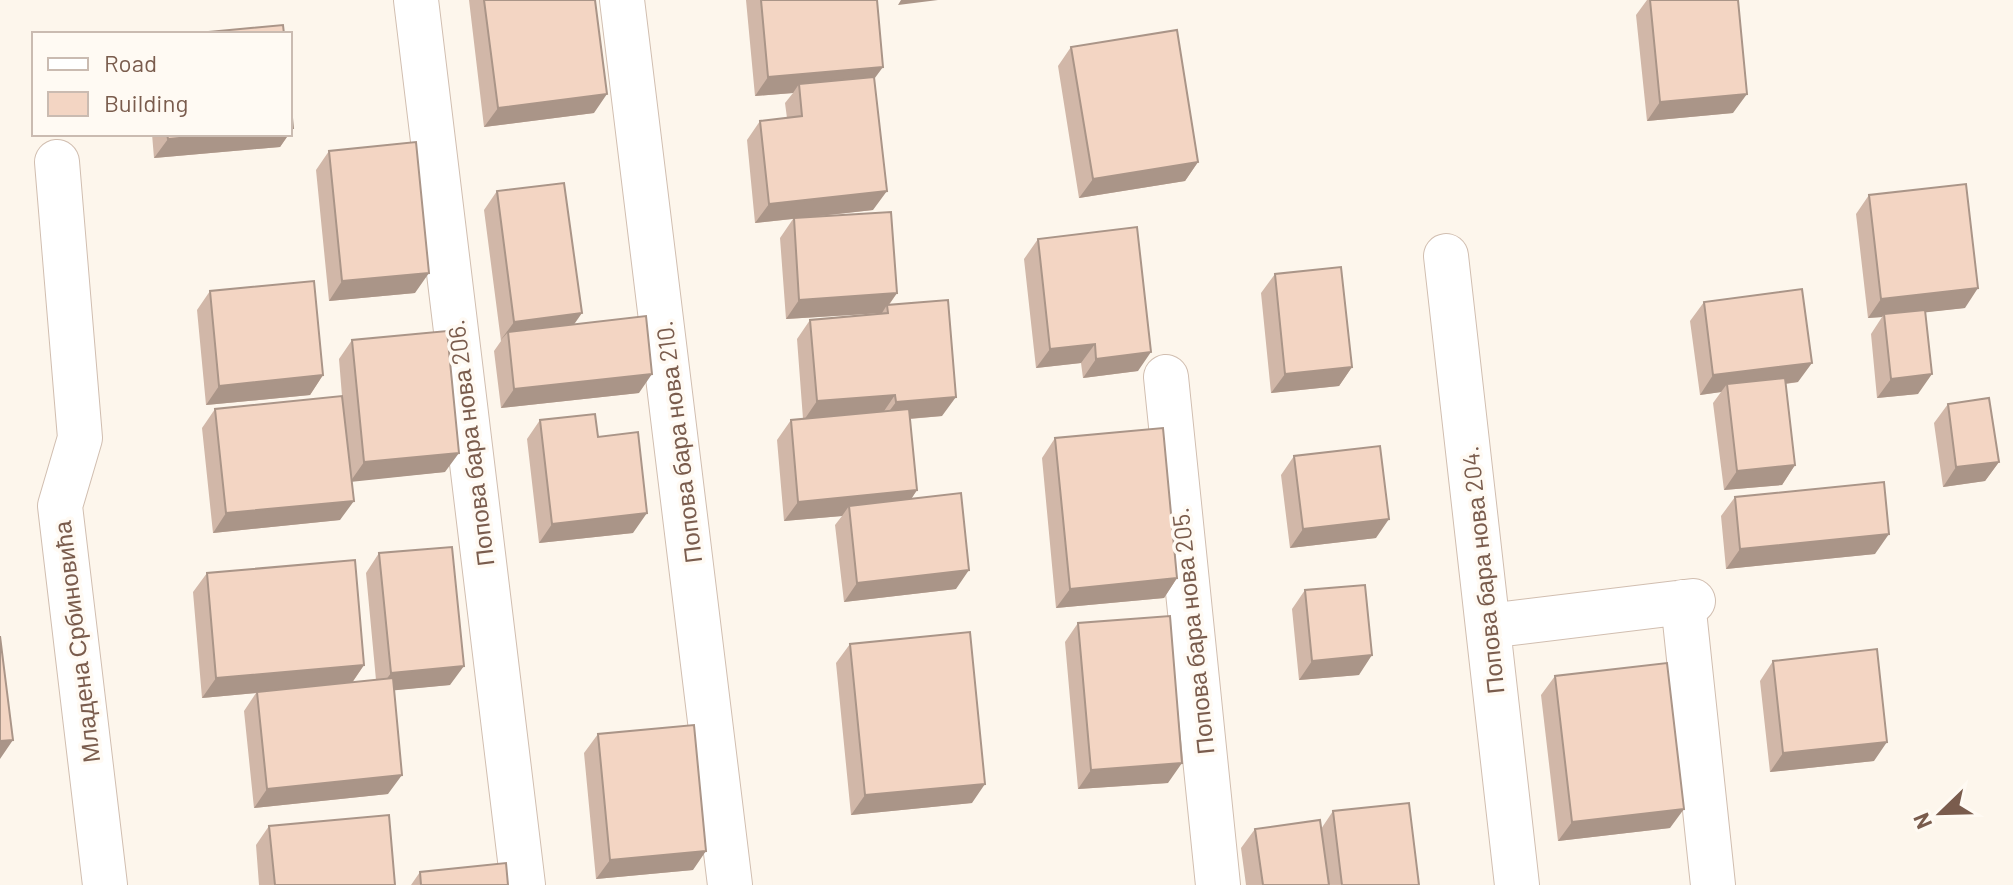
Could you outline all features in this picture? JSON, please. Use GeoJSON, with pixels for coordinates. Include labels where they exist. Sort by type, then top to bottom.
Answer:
{"type":"FeatureCollection","features":[{"type":"Feature","properties":{"kind":"street","name":"Попова бара нова 206."},"geometry":{"type":"LineString","coordinates":[[416,0],[523,885]]}},
{"type":"Feature","properties":{"kind":"street","name":"Попова бара нова 210."},"geometry":{"type":"LineString","coordinates":[[622,0],[730,885]]}},
{"type":"Feature","properties":{"kind":"street","name":"Младена Србиновића"},"geometry":{"type":"LineString","coordinates":[[57,162],[80,438],[60,506],[105,885]]}},
{"type":"Feature","properties":{"kind":"street","name":"Попова бара нова 204."},"geometry":{"type":"LineString","coordinates":[[1446,256],[1517,885]]}},
{"type":"Feature","properties":{"kind":"street","name":"Попова бара нова 205."},"geometry":{"type":"LineString","coordinates":[[1166,377],[1218,885]]}},
{"type":"Feature","properties":{"kind":"street"},"geometry":{"type":"LineString","coordinates":[[1488,626],[1688,601],[1713,885]]}},
{"type":"Feature","properties":{"kind":"building"},"geometry":{"type":"Polygon","coordinates":[[[484,0],[595,0],[607,94],[498,108],[484,0]]]}},
{"type":"Feature","properties":{"kind":"building"},"geometry":{"type":"Polygon","coordinates":[[[761,0],[877,0],[883,67],[768,77],[761,0]]]}},
{"type":"Feature","properties":{"kind":"building"},"geometry":{"type":"Polygon","coordinates":[[[1650,0],[1738,0],[1747,94],[1660,102],[1650,0]]]}},
{"type":"Feature","properties":{"kind":"building"},"geometry":{"type":"Polygon","coordinates":[[[283,25],[284,32],[208,32],[283,25]]]}},
{"type":"Feature","properties":{"kind":"building"},"geometry":{"type":"Polygon","coordinates":[[[1177,30],[1198,162],[1093,179],[1071,47],[1177,30]]]}},
{"type":"Feature","properties":{"kind":"building"},"geometry":{"type":"Polygon","coordinates":[[[874,77],[887,191],[769,204],[760,121],[802,116],[799,84],[874,77]]]}},
{"type":"Feature","properties":{"kind":"building"},"geometry":{"type":"Polygon","coordinates":[[[167,136],[202,136],[168,139],[167,136]]]}},
{"type":"Feature","properties":{"kind":"building"},"geometry":{"type":"Polygon","coordinates":[[[416,142],[429,273],[342,281],[329,151],[416,142]]]}},
{"type":"Feature","properties":{"kind":"building"},"geometry":{"type":"Polygon","coordinates":[[[564,183],[582,313],[514,322],[497,191],[564,183]]]}},
{"type":"Feature","properties":{"kind":"building"},"geometry":{"type":"Polygon","coordinates":[[[1966,184],[1978,288],[1881,299],[1869,195],[1966,184]]]}},
{"type":"Feature","properties":{"kind":"building"},"geometry":{"type":"Polygon","coordinates":[[[891,212],[897,293],[799,300],[794,218],[891,212]]]}},
{"type":"Feature","properties":{"kind":"building"},"geometry":{"type":"Polygon","coordinates":[[[1137,227],[1151,352],[1096,359],[1095,344],[1050,349],[1038,239],[1137,227]]]}},
{"type":"Feature","properties":{"kind":"building"},"geometry":{"type":"Polygon","coordinates":[[[1341,267],[1352,367],[1285,374],[1275,274],[1341,267]]]}},
{"type":"Feature","properties":{"kind":"building"},"geometry":{"type":"Polygon","coordinates":[[[314,281],[323,375],[219,386],[210,291],[314,281]]]}},
{"type":"Feature","properties":{"kind":"building"},"geometry":{"type":"Polygon","coordinates":[[[1802,289],[1812,363],[1713,375],[1704,302],[1802,289]]]}},
{"type":"Feature","properties":{"kind":"building"},"geometry":{"type":"Polygon","coordinates":[[[948,300],[956,397],[896,402],[895,395],[817,401],[810,320],[888,313],[887,305],[948,300]]]}},
{"type":"Feature","properties":{"kind":"building"},"geometry":{"type":"Polygon","coordinates":[[[1925,310],[1932,374],[1891,379],[1884,314],[1925,310]]]}},
{"type":"Feature","properties":{"kind":"building"},"geometry":{"type":"Polygon","coordinates":[[[646,316],[652,374],[514,389],[508,332],[646,316]]]}},
{"type":"Feature","properties":{"kind":"building"},"geometry":{"type":"Polygon","coordinates":[[[447,331],[459,453],[364,462],[352,340],[447,331]]]}},
{"type":"Feature","properties":{"kind":"building"},"geometry":{"type":"Polygon","coordinates":[[[1785,378],[1795,465],[1737,471],[1727,384],[1785,378]]]}},
{"type":"Feature","properties":{"kind":"building"},"geometry":{"type":"Polygon","coordinates":[[[342,396],[354,501],[226,513],[215,409],[342,396]]]}},
{"type":"Feature","properties":{"kind":"building"},"geometry":{"type":"Polygon","coordinates":[[[1989,398],[1999,462],[1956,467],[1948,404],[1989,398]]]}},
{"type":"Feature","properties":{"kind":"building"},"geometry":{"type":"Polygon","coordinates":[[[909,409],[917,490],[798,502],[791,420],[909,409]]]}},
{"type":"Feature","properties":{"kind":"building"},"geometry":{"type":"Polygon","coordinates":[[[595,414],[598,437],[638,432],[647,513],[552,524],[540,420],[595,414]]]}},
{"type":"Feature","properties":{"kind":"building"},"geometry":{"type":"Polygon","coordinates":[[[1163,428],[1177,578],[1070,589],[1055,438],[1163,428]]]}},
{"type":"Feature","properties":{"kind":"building"},"geometry":{"type":"Polygon","coordinates":[[[1380,446],[1389,519],[1303,529],[1294,456],[1380,446]]]}},
{"type":"Feature","properties":{"kind":"building"},"geometry":{"type":"Polygon","coordinates":[[[1884,482],[1889,534],[1740,549],[1735,497],[1884,482]]]}},
{"type":"Feature","properties":{"kind":"building"},"geometry":{"type":"Polygon","coordinates":[[[961,493],[969,570],[857,583],[849,506],[961,493]]]}},
{"type":"Feature","properties":{"kind":"building"},"geometry":{"type":"Polygon","coordinates":[[[452,547],[464,666],[391,673],[379,553],[452,547]]]}},
{"type":"Feature","properties":{"kind":"building"},"geometry":{"type":"Polygon","coordinates":[[[355,560],[364,665],[216,678],[207,573],[355,560]]]}},
{"type":"Feature","properties":{"kind":"building"},"geometry":{"type":"Polygon","coordinates":[[[1365,585],[1372,655],[1312,661],[1305,590],[1365,585]]]}},
{"type":"Feature","properties":{"kind":"building"},"geometry":{"type":"Polygon","coordinates":[[[1170,616],[1182,763],[1091,770],[1078,623],[1170,616]]]}},
{"type":"Feature","properties":{"kind":"building"},"geometry":{"type":"Polygon","coordinates":[[[970,632],[985,784],[865,795],[850,644],[970,632]]]}},
{"type":"Feature","properties":{"kind":"building"},"geometry":{"type":"Polygon","coordinates":[[[0,636],[13,740],[0,741],[0,636]]]}},
{"type":"Feature","properties":{"kind":"building"},"geometry":{"type":"Polygon","coordinates":[[[1877,649],[1887,742],[1783,753],[1773,661],[1877,649]]]}},
{"type":"Feature","properties":{"kind":"building"},"geometry":{"type":"Polygon","coordinates":[[[1667,663],[1684,809],[1572,822],[1555,676],[1667,663]]]}},
{"type":"Feature","properties":{"kind":"building"},"geometry":{"type":"Polygon","coordinates":[[[393,678],[402,775],[267,789],[257,692],[393,678]]]}},
{"type":"Feature","properties":{"kind":"building"},"geometry":{"type":"Polygon","coordinates":[[[694,725],[706,851],[610,860],[598,734],[694,725]]]}},
{"type":"Feature","properties":{"kind":"building"},"geometry":{"type":"Polygon","coordinates":[[[1409,803],[1419,885],[1342,885],[1333,811],[1409,803]]]}},
{"type":"Feature","properties":{"kind":"building"},"geometry":{"type":"Polygon","coordinates":[[[389,815],[395,885],[275,885],[269,826],[389,815]]]}},
{"type":"Feature","properties":{"kind":"building"},"geometry":{"type":"Polygon","coordinates":[[[1320,820],[1329,885],[1263,885],[1255,829],[1320,820]]]}},
{"type":"Feature","properties":{"kind":"building"},"geometry":{"type":"Polygon","coordinates":[[[506,863],[508,885],[421,885],[420,872],[506,863]]]}}]}
